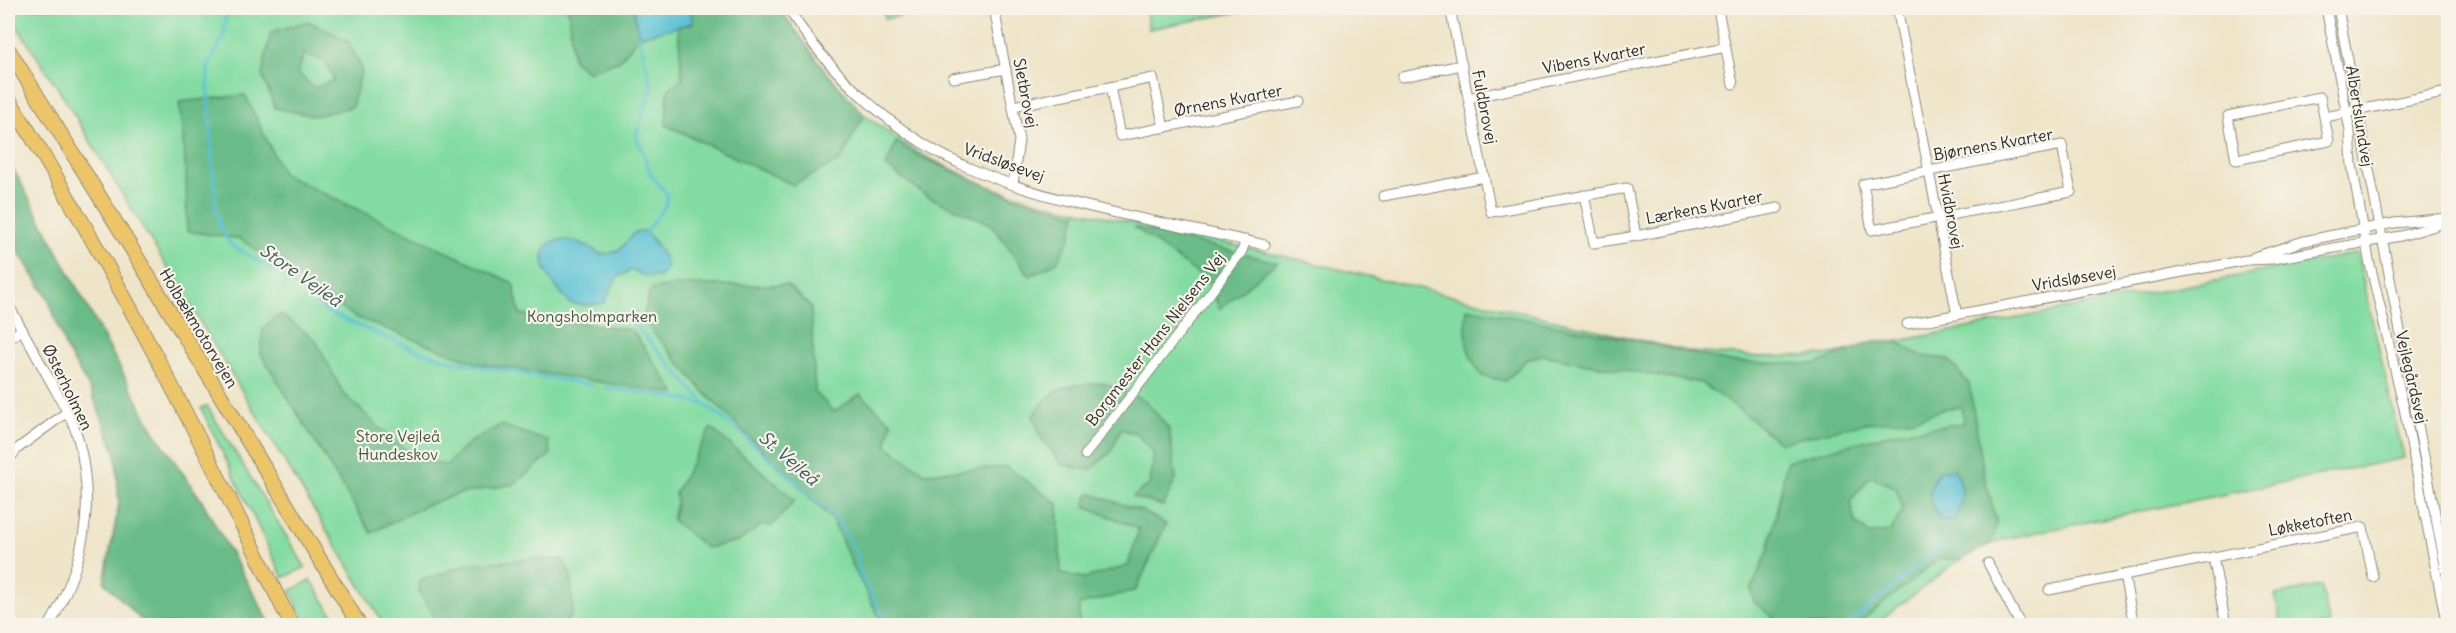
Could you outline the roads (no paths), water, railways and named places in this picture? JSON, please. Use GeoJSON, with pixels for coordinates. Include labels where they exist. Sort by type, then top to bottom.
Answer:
{"type":"FeatureCollection","features":[{"type":"Feature","properties":{"kind":"highway","name":"Holbækmotorvejen"},"geometry":{"type":"LineString","coordinates":[[8,49],[127,240],[360,626]]}},
{"type":"Feature","properties":{"kind":"highway"},"geometry":{"type":"LineString","coordinates":[[8,98],[56,177],[175,390],[292,626]]}},
{"type":"Feature","properties":{"kind":"street","name":"Vridsløsevej"},"geometry":{"type":"LineString","coordinates":[[788,8],[826,59],[867,102],[900,128],[957,162],[1013,184],[1076,202],[1265,244]]}},
{"type":"Feature","properties":{"kind":"street","name":"Sletbrovej"},"geometry":{"type":"LineString","coordinates":[[994,8],[1019,140],[1013,184]]}},
{"type":"Feature","properties":{"kind":"street","name":"Fuldbrovej"},"geometry":{"type":"LineString","coordinates":[[1450,8],[1491,212]]}},
{"type":"Feature","properties":{"kind":"street","name":"Hvidbrovej"},"geometry":{"type":"LineString","coordinates":[[1899,8],[1957,315]]}},
{"type":"Feature","properties":{"kind":"street","name":"Albertslundvej"},"geometry":{"type":"LineString","coordinates":[[2326,8],[2350,131],[2352,165],[2366,242]]}},
{"type":"Feature","properties":{"kind":"street","name":"Albertslundvej"},"geometry":{"type":"LineString","coordinates":[[2338,8],[2383,239]]}},
{"type":"Feature","properties":{"kind":"street"},"geometry":{"type":"LineString","coordinates":[[1718,10],[1733,84]]}},
{"type":"Feature","properties":{"kind":"street","name":"Vibens Kvarter"},"geometry":{"type":"LineString","coordinates":[[1468,98],[1726,47]]}},
{"type":"Feature","properties":{"kind":"street"},"geometry":{"type":"LineString","coordinates":[[1402,77],[1462,65]]}},
{"type":"Feature","properties":{"kind":"street"},"geometry":{"type":"LineString","coordinates":[[953,78],[1006,69]]}},
{"type":"Feature","properties":{"kind":"street","name":"Ørnens Kvarter"},"geometry":{"type":"LineString","coordinates":[[1013,106],[1153,78],[1164,128]]}},
{"type":"Feature","properties":{"kind":"street","name":"Ørnens Kvarter"},"geometry":{"type":"LineString","coordinates":[[1110,87],[1120,136],[1298,101]]}},
{"type":"Feature","properties":{"kind":"street"},"geometry":{"type":"LineString","coordinates":[[2325,117],[2448,92]]}},
{"type":"Feature","properties":{"kind":"street"},"geometry":{"type":"LineString","coordinates":[[2320,97],[2325,117],[2329,141],[2236,160],[2228,116],[2320,97]]}},
{"type":"Feature","properties":{"kind":"street","name":"Bjørnens Kvarter"},"geometry":{"type":"LineString","coordinates":[[1928,171],[2061,145],[2064,157],[2070,192],[1937,218]]}},
{"type":"Feature","properties":{"kind":"street"},"geometry":{"type":"LineString","coordinates":[[1928,171],[1863,184],[1872,230],[1937,218]]}},
{"type":"Feature","properties":{"kind":"street"},"geometry":{"type":"LineString","coordinates":[[1383,196],[1484,177]]}},
{"type":"Feature","properties":{"kind":"street","name":"Lærkens Kvarter"},"geometry":{"type":"LineString","coordinates":[[1491,212],[1627,188],[1636,236]]}},
{"type":"Feature","properties":{"kind":"street","name":"Lærkens Kvarter"},"geometry":{"type":"LineString","coordinates":[[1584,195],[1594,243],[1778,208]]}},
{"type":"Feature","properties":{"kind":"street","name":"Vridsløsevej"},"geometry":{"type":"LineString","coordinates":[[2247,260],[2272,250],[2364,229],[2403,222],[2448,220]]}},
{"type":"Feature","properties":{"kind":"street","name":"Vridsløsevej"},"geometry":{"type":"LineString","coordinates":[[1907,324],[2247,260],[2273,259],[2383,239],[2419,232],[2448,220]]}},
{"type":"Feature","properties":{"kind":"street","name":"Vejlegårdsvej"},"geometry":{"type":"LineString","coordinates":[[2383,239],[2448,581]]}},
{"type":"Feature","properties":{"kind":"street","name":"Borgmester Hans Nielsens Vej"},"geometry":{"type":"LineString","coordinates":[[1085,455],[1242,251],[1246,240]]}},
{"type":"Feature","properties":{"kind":"street","name":"Vejlegårdsvej"},"geometry":{"type":"LineString","coordinates":[[2366,242],[2404,408],[2447,626]]}},
{"type":"Feature","properties":{"kind":"street","name":"Østerholmen"},"geometry":{"type":"LineString","coordinates":[[8,304],[67,412],[79,440],[86,477],[86,526],[80,559],[66,596],[50,626]]}},
{"type":"Feature","properties":{"kind":"street"},"geometry":{"type":"LineString","coordinates":[[8,340],[22,329]]}},
{"type":"Feature","properties":{"kind":"street"},"geometry":{"type":"LineString","coordinates":[[8,461],[17,449],[67,412]]}},
{"type":"Feature","properties":{"kind":"street","name":"Løkketoften"},"geometry":{"type":"LineString","coordinates":[[2049,590],[2363,527],[2373,577]]}},
{"type":"Feature","properties":{"kind":"street"},"geometry":{"type":"LineString","coordinates":[[2213,557],[2226,626]]}},
{"type":"Feature","properties":{"kind":"street"},"geometry":{"type":"LineString","coordinates":[[1988,563],[2021,626]]}},
{"type":"Feature","properties":{"kind":"street"},"geometry":{"type":"LineString","coordinates":[[2124,575],[2133,621]]}},
{"type":"Feature","properties":{"kind":"water"},"geometry":{"type":"Polygon","coordinates":[[[633,8],[690,8],[693,23],[639,36],[633,8]]]}},
{"type":"Feature","properties":{"kind":"water"},"geometry":{"type":"Polygon","coordinates":[[[644,231],[662,255],[666,265],[665,270],[659,277],[646,276],[631,270],[617,277],[604,303],[571,304],[546,272],[543,260],[545,250],[557,241],[576,242],[599,254],[606,254],[620,248],[635,232],[644,231]]]}},
{"type":"Feature","properties":{"kind":"water"},"geometry":{"type":"Polygon","coordinates":[[[1954,469],[1962,488],[1960,505],[1955,519],[1942,521],[1933,508],[1930,491],[1939,471],[1954,469]]]}},
{"type":"Feature","properties":{"kind":"waterway","name":"Store Vejleå"},"geometry":{"type":"LineString","coordinates":[[227,8],[223,38],[208,67],[208,93],[216,208],[220,227],[230,244],[275,271],[305,292],[329,313],[416,350],[456,362],[592,385]]}},
{"type":"Feature","properties":{"kind":"waterway"},"geometry":{"type":"LineString","coordinates":[[639,36],[652,87],[636,135],[652,176],[667,195],[666,205],[645,233]]}},
{"type":"Feature","properties":{"kind":"waterway"},"geometry":{"type":"LineString","coordinates":[[635,310],[633,323],[706,405]]}},
{"type":"Feature","properties":{"kind":"waterway","name":"St. Vejleå"},"geometry":{"type":"LineString","coordinates":[[607,388],[679,398],[706,405],[733,426],[837,519],[858,556],[859,570],[873,599],[891,626]]}},
{"type":"Feature","properties":{"kind":"waterway"},"geometry":{"type":"LineString","coordinates":[[1846,626],[1940,547],[1946,529]]}},
{"type":"Feature","properties":{"kind":"park label","name":"Kongsholmparken"},"geometry":{"type":"Point","coordinates":[592,316]}},
{"type":"Feature","properties":{"kind":"park label","name":"Store Vejleå Hundeskov"},"geometry":{"type":"Point","coordinates":[398,445]}}]}
